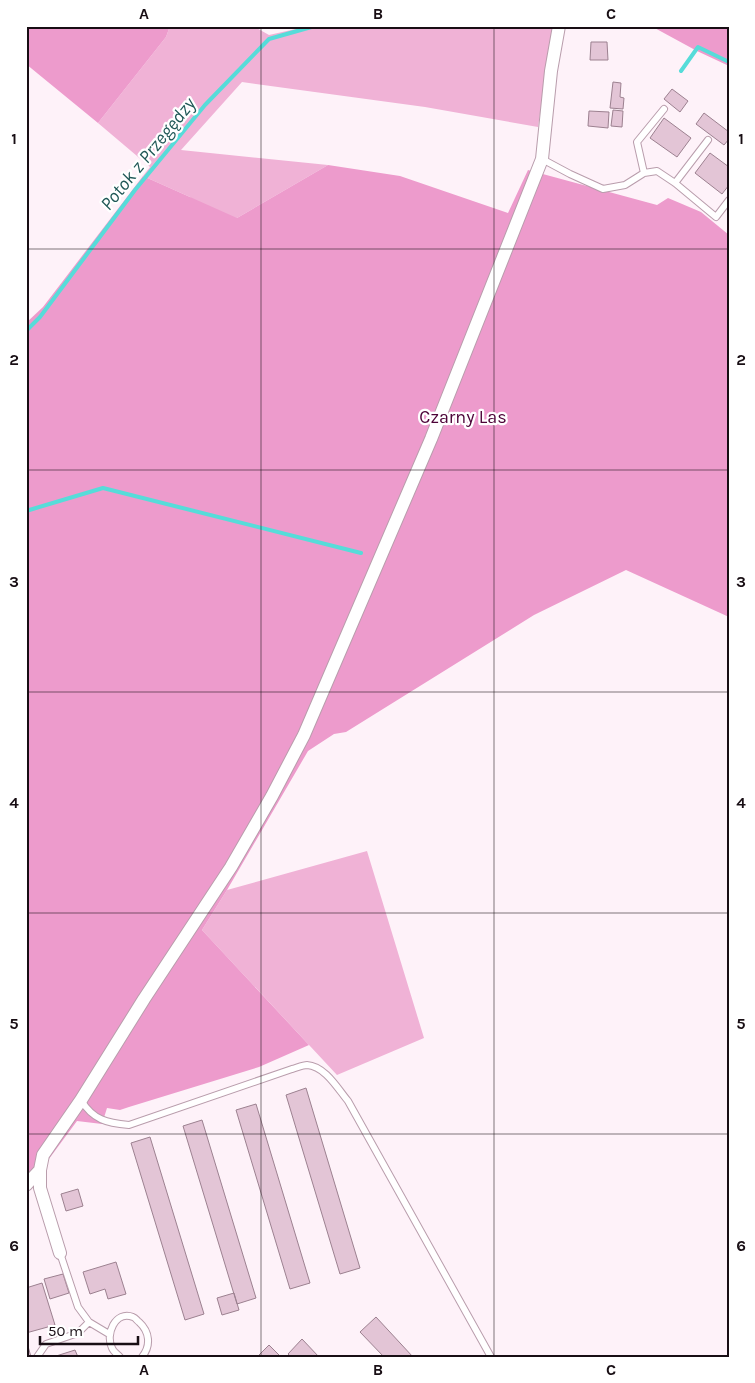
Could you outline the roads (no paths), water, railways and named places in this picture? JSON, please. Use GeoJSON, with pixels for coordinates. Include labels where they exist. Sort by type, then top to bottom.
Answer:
{"type":"FeatureCollection","features":[{"type":"Feature","properties":{"kind":"street"},"geometry":{"type":"LineString","coordinates":[[60,1253],[40,1188],[40,1170],[43,1155],[81,1100],[144,999],[231,867],[272,796],[304,735],[431,439],[542,159],[550,71],[559,26]]}},
{"type":"Feature","properties":{"kind":"street"},"geometry":{"type":"LineString","coordinates":[[26,1185],[40,1170]]}},
{"type":"Feature","properties":{"kind":"lane"},"geometry":{"type":"LineString","coordinates":[[644,172],[638,142],[664,108]]}},
{"type":"Feature","properties":{"kind":"lane"},"geometry":{"type":"LineString","coordinates":[[675,183],[708,140]]}},
{"type":"Feature","properties":{"kind":"lane"},"geometry":{"type":"LineString","coordinates":[[542,159],[603,189],[625,185],[644,172],[656,171],[675,183],[716,217],[729,200]]}},
{"type":"Feature","properties":{"kind":"lane"},"geometry":{"type":"LineString","coordinates":[[81,1100],[87,1111],[98,1118],[111,1124],[129,1125],[292,1069],[307,1065],[319,1069],[333,1082],[348,1101],[492,1357]]}},
{"type":"Feature","properties":{"kind":"lane"},"geometry":{"type":"LineString","coordinates":[[60,1253],[78,1307],[89,1322],[109,1334]]}},
{"type":"Feature","properties":{"kind":"lane"},"geometry":{"type":"LineString","coordinates":[[116,1355],[112,1348],[109,1334],[111,1328],[118,1319],[133,1317],[144,1327],[148,1337],[147,1350],[142,1357]]}},
{"type":"Feature","properties":{"kind":"lane"},"geometry":{"type":"LineString","coordinates":[[37,1357],[46,1344],[78,1333],[89,1322]]}},
{"type":"Feature","properties":{"kind":"waterway","name":"Potok z Przegędzy"},"geometry":{"type":"LineString","coordinates":[[26,331],[40,317],[135,190],[205,105],[269,39],[315,26]]}},
{"type":"Feature","properties":{"kind":"waterway"},"geometry":{"type":"LineString","coordinates":[[681,71],[698,47],[729,62]]}},
{"type":"Feature","properties":{"kind":"waterway"},"geometry":{"type":"LineString","coordinates":[[26,511],[103,488],[361,553]]}},
{"type":"Feature","properties":{"kind":"park label","name":"Czarny Las"},"geometry":{"type":"Point","coordinates":[463,417]}}]}
